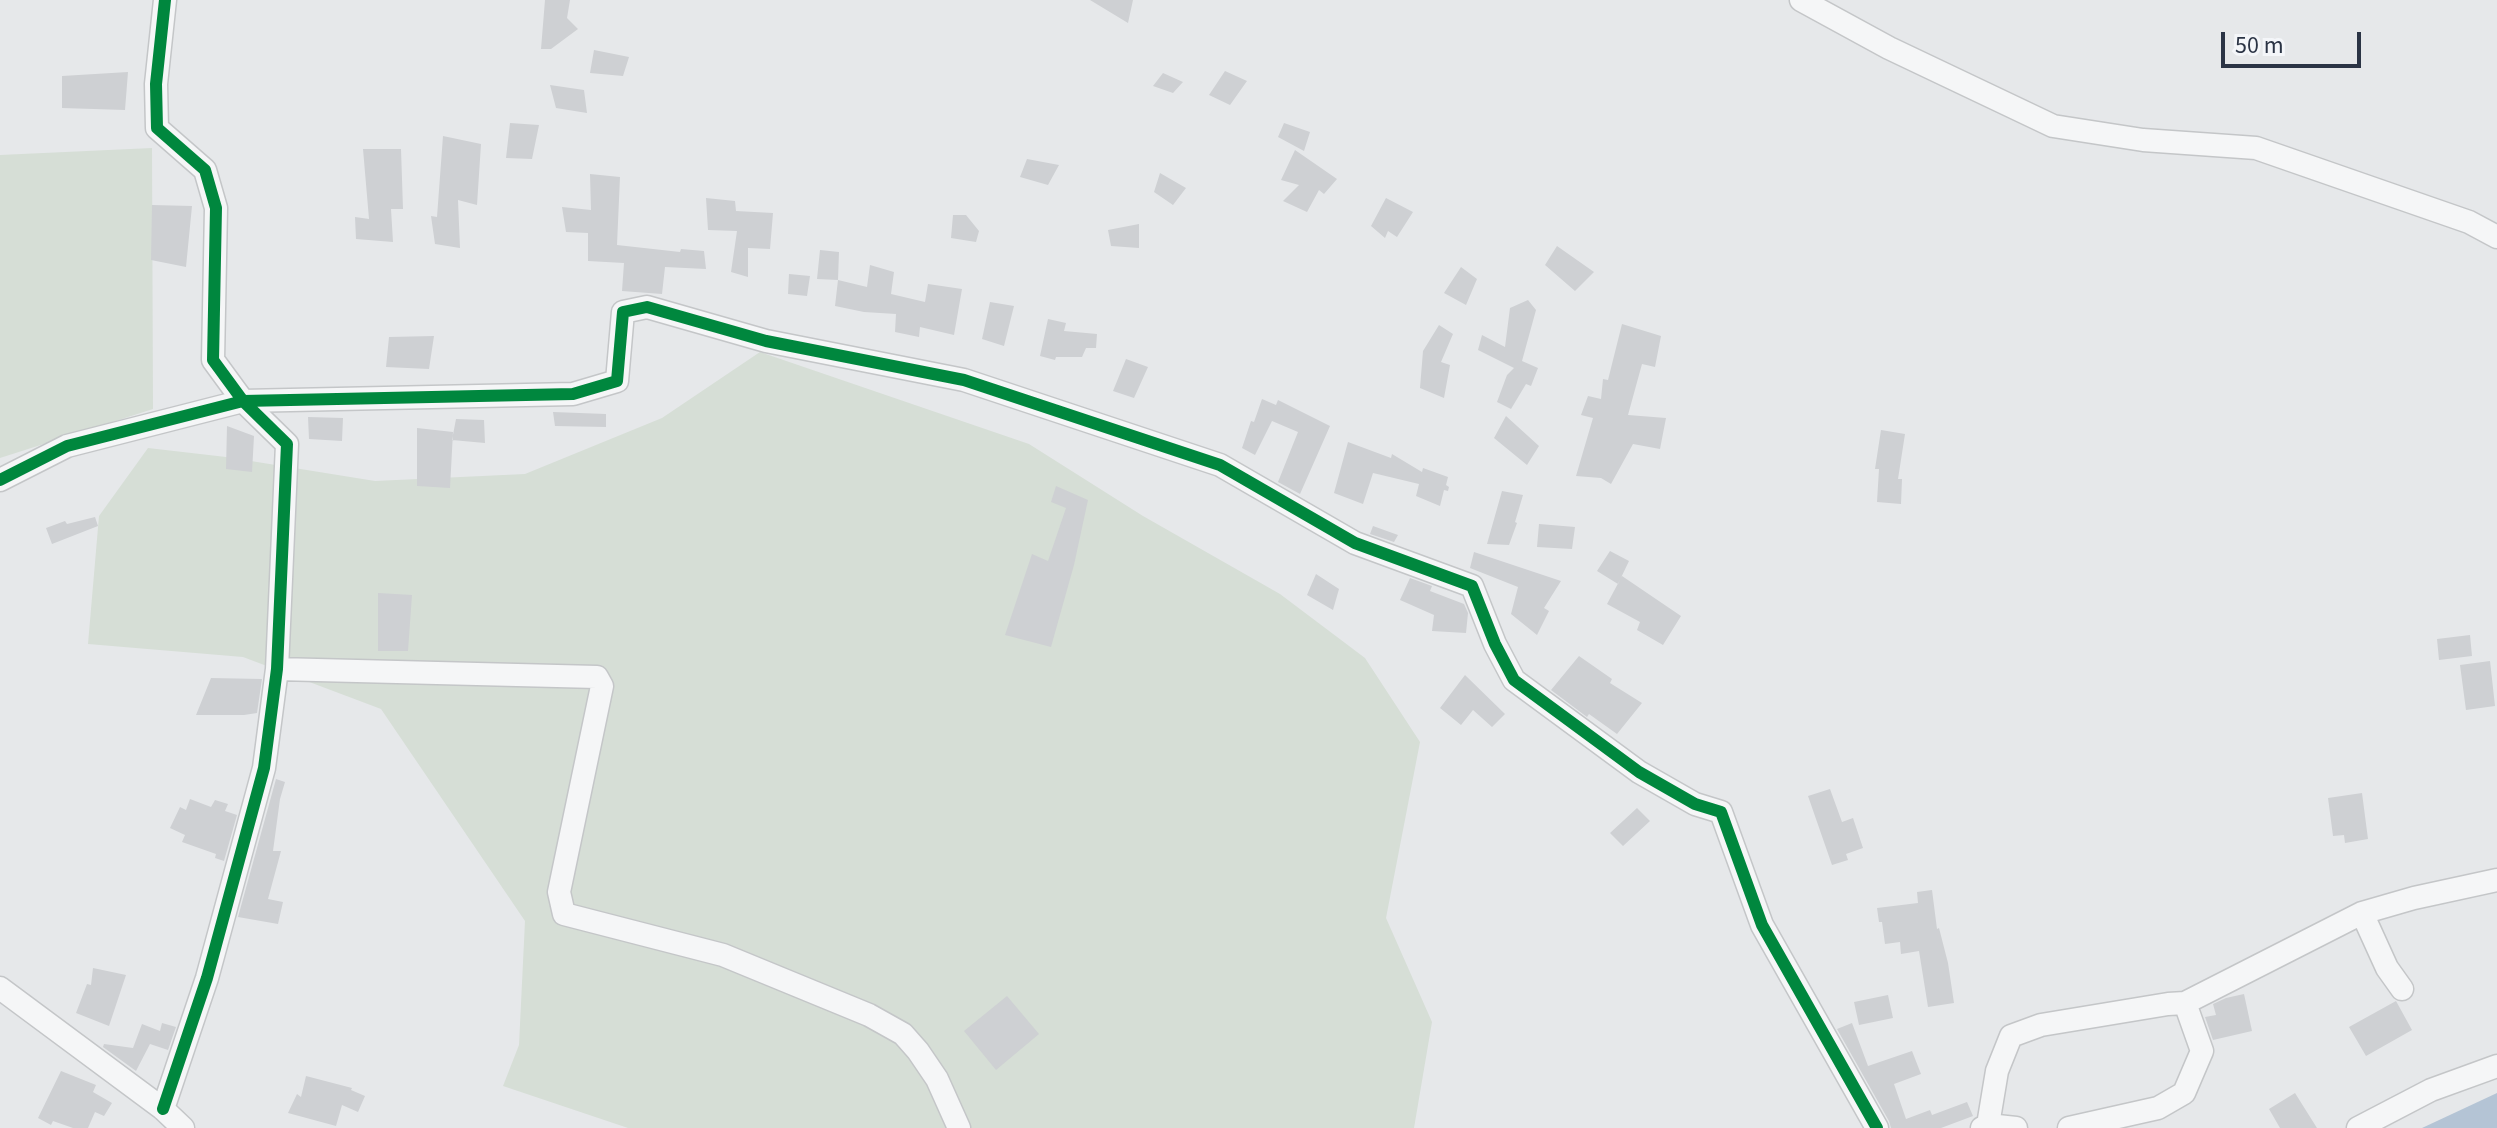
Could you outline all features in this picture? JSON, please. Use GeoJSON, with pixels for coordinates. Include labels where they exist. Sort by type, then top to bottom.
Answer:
{"type":"FeatureCollection","features":[{"type":"Feature","properties":{"kind":"street"},"geometry":{"type":"LineString","coordinates":[[163,1109],[207,978],[264,768],[277,669],[287,444],[243,401],[213,360],[216,208],[205,170],[157,128],[156,84],[165,0]]}},
{"type":"Feature","properties":{"kind":"street"},"geometry":{"type":"LineString","coordinates":[[1801,0],[1889,48],[2053,126],[2143,140],[2256,148],[2469,222],[2497,237]]}},
{"type":"Feature","properties":{"kind":"street"},"geometry":{"type":"LineString","coordinates":[[0,480],[67,446],[243,401],[573,394],[617,381],[623,312],[647,307],[766,341],[964,380],[1220,465],[1355,543],[1472,586],[1495,644],[1514,680],[1639,772],[1695,804],[1721,812],[1762,925],[1877,1128]]}},
{"type":"Feature","properties":{"kind":"street"},"geometry":{"type":"LineString","coordinates":[[277,669],[597,677],[602,686],[559,892],[564,914],[723,955],[869,1015],[903,1034],[918,1051],[937,1079],[959,1128]]}},
{"type":"Feature","properties":{"kind":"street"},"geometry":{"type":"LineString","coordinates":[[2016,1128],[1985,1127],[1997,1071],[2011,1036],[2041,1025],[2185,1003],[2362,913],[2497,880]]}},
{"type":"Feature","properties":{"kind":"street"},"geometry":{"type":"LineString","coordinates":[[2362,913],[2387,968],[2402,989]]}},
{"type":"Feature","properties":{"kind":"street"},"geometry":{"type":"LineString","coordinates":[[0,988],[163,1109],[183,1128]]}},
{"type":"Feature","properties":{"kind":"street"},"geometry":{"type":"LineString","coordinates":[[2069,1128],[2158,1108],[2184,1093],[2202,1051],[2185,1003]]}},
{"type":"Feature","properties":{"kind":"street"},"geometry":{"type":"LineString","coordinates":[[2358,1128],[2431,1090],[2497,1066]]}},
{"type":"Feature","properties":{"kind":"shaded area"},"geometry":{"type":"Polygon","coordinates":[[[152,148],[153,409],[0,458],[0,155],[152,148]]]}},
{"type":"Feature","properties":{"kind":"shaded area"},"geometry":{"type":"Polygon","coordinates":[[[760,352],[1029,444],[1143,516],[1280,594],[1365,658],[1420,742],[1386,918],[1432,1022],[1414,1128],[628,1128],[503,1086],[519,1045],[525,921],[381,709],[243,657],[88,644],[99,516],[148,448],[375,481],[525,474],[662,418],[760,352]]]}},
{"type":"Feature","properties":{"kind":"water"},"geometry":{"type":"Polygon","coordinates":[[[2497,1093],[2497,1128],[2422,1128],[2497,1093]]]}},
{"type":"Feature","properties":{"kind":"building"},"geometry":{"type":"Polygon","coordinates":[[[545,0],[570,0],[567,18],[578,29],[551,49],[541,49],[545,0]]]}},
{"type":"Feature","properties":{"kind":"building"},"geometry":{"type":"Polygon","coordinates":[[[1090,0],[1133,0],[1128,23],[1090,0]]]}},
{"type":"Feature","properties":{"kind":"building"},"geometry":{"type":"Polygon","coordinates":[[[594,50],[629,57],[623,76],[590,73],[594,50]]]}},
{"type":"Feature","properties":{"kind":"building"},"geometry":{"type":"Polygon","coordinates":[[[1225,71],[1247,81],[1230,105],[1209,95],[1225,71]]]}},
{"type":"Feature","properties":{"kind":"building"},"geometry":{"type":"Polygon","coordinates":[[[128,72],[125,110],[62,108],[62,76],[128,72]]]}},
{"type":"Feature","properties":{"kind":"building"},"geometry":{"type":"Polygon","coordinates":[[[1163,73],[1183,82],[1173,93],[1153,86],[1163,73]]]}},
{"type":"Feature","properties":{"kind":"building"},"geometry":{"type":"Polygon","coordinates":[[[550,85],[584,90],[587,113],[556,108],[550,85]]]}},
{"type":"Feature","properties":{"kind":"building"},"geometry":{"type":"Polygon","coordinates":[[[510,123],[539,125],[532,159],[506,158],[510,123]]]}},
{"type":"Feature","properties":{"kind":"building"},"geometry":{"type":"Polygon","coordinates":[[[1284,123],[1310,132],[1304,151],[1278,137],[1284,123]]]}},
{"type":"Feature","properties":{"kind":"building"},"geometry":{"type":"Polygon","coordinates":[[[443,136],[481,144],[477,205],[458,200],[460,248],[435,244],[431,216],[437,217],[443,136]]]}},
{"type":"Feature","properties":{"kind":"building"},"geometry":{"type":"Polygon","coordinates":[[[363,149],[401,149],[403,209],[391,209],[393,242],[356,239],[355,217],[369,219],[363,149]]]}},
{"type":"Feature","properties":{"kind":"building"},"geometry":{"type":"Polygon","coordinates":[[[1295,150],[1337,179],[1324,194],[1319,190],[1307,212],[1283,201],[1299,185],[1281,180],[1295,150]]]}},
{"type":"Feature","properties":{"kind":"building"},"geometry":{"type":"Polygon","coordinates":[[[1027,159],[1059,165],[1048,185],[1020,177],[1027,159]]]}},
{"type":"Feature","properties":{"kind":"building"},"geometry":{"type":"Polygon","coordinates":[[[1160,173],[1186,188],[1173,205],[1154,192],[1160,173]]]}},
{"type":"Feature","properties":{"kind":"building"},"geometry":{"type":"Polygon","coordinates":[[[590,174],[620,177],[617,245],[680,252],[681,249],[704,251],[706,269],[665,267],[662,294],[622,291],[624,263],[588,261],[588,233],[566,232],[562,207],[591,210],[590,174]]]}},
{"type":"Feature","properties":{"kind":"building"},"geometry":{"type":"Polygon","coordinates":[[[706,198],[735,201],[736,211],[773,213],[770,249],[748,248],[748,277],[731,272],[737,231],[708,230],[706,198]]]}},
{"type":"Feature","properties":{"kind":"building"},"geometry":{"type":"Polygon","coordinates":[[[1386,198],[1413,212],[1397,237],[1388,231],[1385,238],[1371,226],[1386,198]]]}},
{"type":"Feature","properties":{"kind":"building"},"geometry":{"type":"Polygon","coordinates":[[[152,205],[192,206],[186,267],[151,260],[152,205]]]}},
{"type":"Feature","properties":{"kind":"building"},"geometry":{"type":"Polygon","coordinates":[[[953,215],[966,215],[979,231],[976,242],[951,238],[953,215]]]}},
{"type":"Feature","properties":{"kind":"building"},"geometry":{"type":"Polygon","coordinates":[[[1139,224],[1139,248],[1111,246],[1108,230],[1139,224]]]}},
{"type":"Feature","properties":{"kind":"building"},"geometry":{"type":"Polygon","coordinates":[[[1557,246],[1594,272],[1575,291],[1545,265],[1557,246]]]}},
{"type":"Feature","properties":{"kind":"building"},"geometry":{"type":"Polygon","coordinates":[[[820,250],[839,252],[838,280],[817,279],[820,250]]]}},
{"type":"Feature","properties":{"kind":"building"},"geometry":{"type":"Polygon","coordinates":[[[870,265],[894,272],[891,294],[925,302],[928,284],[962,289],[954,335],[920,327],[919,337],[895,332],[896,314],[835,306],[838,280],[867,287],[870,265]]]}},
{"type":"Feature","properties":{"kind":"building"},"geometry":{"type":"Polygon","coordinates":[[[1461,267],[1477,279],[1466,305],[1444,293],[1461,267]]]}},
{"type":"Feature","properties":{"kind":"building"},"geometry":{"type":"Polygon","coordinates":[[[789,274],[810,276],[807,296],[788,294],[789,274]]]}},
{"type":"Feature","properties":{"kind":"building"},"geometry":{"type":"Polygon","coordinates":[[[1528,300],[1536,310],[1522,361],[1538,368],[1531,386],[1526,384],[1511,409],[1497,402],[1507,375],[1514,368],[1478,350],[1482,335],[1505,347],[1510,308],[1528,300]]]}},
{"type":"Feature","properties":{"kind":"building"},"geometry":{"type":"Polygon","coordinates":[[[990,302],[1014,306],[1004,346],[982,339],[990,302]]]}},
{"type":"Feature","properties":{"kind":"building"},"geometry":{"type":"Polygon","coordinates":[[[1048,319],[1066,323],[1064,331],[1097,334],[1096,348],[1086,348],[1082,357],[1056,357],[1055,360],[1040,356],[1048,319]]]}},
{"type":"Feature","properties":{"kind":"building"},"geometry":{"type":"Polygon","coordinates":[[[1622,324],[1661,336],[1655,367],[1642,364],[1628,415],[1666,418],[1660,449],[1633,444],[1611,484],[1601,478],[1576,476],[1593,418],[1581,415],[1588,396],[1601,399],[1603,379],[1608,380],[1622,324]]]}},
{"type":"Feature","properties":{"kind":"building"},"geometry":{"type":"Polygon","coordinates":[[[1439,325],[1453,334],[1441,362],[1450,365],[1444,398],[1420,388],[1423,351],[1439,325]]]}},
{"type":"Feature","properties":{"kind":"building"},"geometry":{"type":"Polygon","coordinates":[[[434,336],[429,369],[386,367],[389,337],[434,336]]]}},
{"type":"Feature","properties":{"kind":"building"},"geometry":{"type":"Polygon","coordinates":[[[1126,359],[1148,367],[1134,398],[1113,391],[1126,359]]]}},
{"type":"Feature","properties":{"kind":"building"},"geometry":{"type":"Polygon","coordinates":[[[1262,399],[1276,405],[1278,400],[1330,426],[1300,494],[1278,482],[1298,432],[1272,421],[1255,455],[1242,448],[1262,399]]]}},
{"type":"Feature","properties":{"kind":"building"},"geometry":{"type":"Polygon","coordinates":[[[553,412],[606,414],[606,427],[555,426],[553,412]]]}},
{"type":"Feature","properties":{"kind":"building"},"geometry":{"type":"Polygon","coordinates":[[[1506,416],[1539,446],[1527,465],[1494,438],[1506,416]]]}},
{"type":"Feature","properties":{"kind":"building"},"geometry":{"type":"Polygon","coordinates":[[[308,417],[343,418],[342,441],[309,439],[308,417]]]}},
{"type":"Feature","properties":{"kind":"building"},"geometry":{"type":"Polygon","coordinates":[[[456,419],[484,420],[485,443],[452,440],[456,419]]]}},
{"type":"Feature","properties":{"kind":"building"},"geometry":{"type":"Polygon","coordinates":[[[227,426],[254,436],[252,472],[226,469],[227,426]]]}},
{"type":"Feature","properties":{"kind":"building"},"geometry":{"type":"Polygon","coordinates":[[[417,428],[453,432],[450,488],[417,486],[417,428]]]}},
{"type":"Feature","properties":{"kind":"building"},"geometry":{"type":"Polygon","coordinates":[[[1881,430],[1905,434],[1898,479],[1902,479],[1901,504],[1877,502],[1879,469],[1875,469],[1881,430]]]}},
{"type":"Feature","properties":{"kind":"building"},"geometry":{"type":"Polygon","coordinates":[[[1348,442],[1391,458],[1392,454],[1422,472],[1423,468],[1448,477],[1448,491],[1444,490],[1440,506],[1416,496],[1419,484],[1373,473],[1363,504],[1334,493],[1348,442]]]}},
{"type":"Feature","properties":{"kind":"building"},"geometry":{"type":"Polygon","coordinates":[[[1056,486],[1088,500],[1051,647],[1005,635],[1032,554],[1048,561],[1066,508],[1051,502],[1056,486]]]}},
{"type":"Feature","properties":{"kind":"building"},"geometry":{"type":"Polygon","coordinates":[[[1502,491],[1523,495],[1517,523],[1509,545],[1487,544],[1502,491]]]}},
{"type":"Feature","properties":{"kind":"building"},"geometry":{"type":"Polygon","coordinates":[[[95,517],[98,526],[52,544],[46,528],[65,521],[67,524],[95,517]]]}},
{"type":"Feature","properties":{"kind":"building"},"geometry":{"type":"Polygon","coordinates":[[[1539,524],[1575,527],[1572,549],[1537,547],[1539,524]]]}},
{"type":"Feature","properties":{"kind":"building"},"geometry":{"type":"Polygon","coordinates":[[[1373,526],[1398,535],[1394,542],[1370,534],[1373,526]]]}},
{"type":"Feature","properties":{"kind":"building"},"geometry":{"type":"Polygon","coordinates":[[[1610,551],[1629,561],[1618,584],[1597,571],[1610,551]]]}},
{"type":"Feature","properties":{"kind":"building"},"geometry":{"type":"Polygon","coordinates":[[[1474,552],[1561,581],[1544,608],[1549,611],[1537,635],[1511,614],[1518,587],[1470,568],[1474,552]]]}},
{"type":"Feature","properties":{"kind":"building"},"geometry":{"type":"Polygon","coordinates":[[[1316,574],[1339,589],[1333,610],[1307,595],[1316,574]]]}},
{"type":"Feature","properties":{"kind":"building"},"geometry":{"type":"Polygon","coordinates":[[[1622,576],[1681,616],[1663,645],[1637,630],[1640,622],[1607,604],[1622,576]]]}},
{"type":"Feature","properties":{"kind":"building"},"geometry":{"type":"Polygon","coordinates":[[[1410,578],[1432,586],[1430,591],[1464,604],[1468,613],[1466,633],[1432,631],[1434,615],[1400,600],[1410,578]]]}},
{"type":"Feature","properties":{"kind":"building"},"geometry":{"type":"Polygon","coordinates":[[[378,593],[412,595],[408,651],[378,651],[378,593]]]}},
{"type":"Feature","properties":{"kind":"building"},"geometry":{"type":"Polygon","coordinates":[[[2470,635],[2472,656],[2439,660],[2437,639],[2470,635]]]}},
{"type":"Feature","properties":{"kind":"building"},"geometry":{"type":"Polygon","coordinates":[[[1579,656],[1612,679],[1610,683],[1642,703],[1617,734],[1589,714],[1587,717],[1551,690],[1579,656]]]}},
{"type":"Feature","properties":{"kind":"building"},"geometry":{"type":"Polygon","coordinates":[[[2490,661],[2495,706],[2466,710],[2460,665],[2490,661]]]}},
{"type":"Feature","properties":{"kind":"building"},"geometry":{"type":"Polygon","coordinates":[[[1465,675],[1505,714],[1492,727],[1473,710],[1461,725],[1440,708],[1465,675]]]}},
{"type":"Feature","properties":{"kind":"building"},"geometry":{"type":"Polygon","coordinates":[[[211,678],[262,679],[257,713],[196,715],[211,678]]]}},
{"type":"Feature","properties":{"kind":"building"},"geometry":{"type":"Polygon","coordinates":[[[276,779],[285,782],[273,851],[281,851],[268,899],[283,902],[278,924],[238,917],[276,779]]]}},
{"type":"Feature","properties":{"kind":"building"},"geometry":{"type":"Polygon","coordinates":[[[1830,789],[1842,822],[1853,818],[1863,848],[1846,854],[1848,860],[1832,865],[1808,796],[1830,789]]]}},
{"type":"Feature","properties":{"kind":"building"},"geometry":{"type":"Polygon","coordinates":[[[2362,793],[2368,839],[2345,843],[2344,835],[2333,836],[2328,798],[2362,793]]]}},
{"type":"Feature","properties":{"kind":"building"},"geometry":{"type":"Polygon","coordinates":[[[190,799],[211,807],[215,800],[228,804],[225,811],[237,815],[224,861],[215,858],[216,854],[182,842],[185,835],[170,828],[180,807],[186,810],[190,799]]]}},
{"type":"Feature","properties":{"kind":"building"},"geometry":{"type":"Polygon","coordinates":[[[1637,808],[1650,821],[1623,846],[1610,833],[1637,808]]]}},
{"type":"Feature","properties":{"kind":"building"},"geometry":{"type":"Polygon","coordinates":[[[1932,890],[1937,929],[1948,963],[1954,1003],[1928,1007],[1919,951],[1901,954],[1900,942],[1885,944],[1877,908],[1918,903],[1917,892],[1932,890]]]}},
{"type":"Feature","properties":{"kind":"building"},"geometry":{"type":"Polygon","coordinates":[[[93,968],[126,975],[109,1026],[76,1013],[87,984],[91,985],[93,968]]]}},
{"type":"Feature","properties":{"kind":"building"},"geometry":{"type":"Polygon","coordinates":[[[2244,994],[2252,1031],[2213,1040],[2205,1017],[2216,1015],[2213,1004],[2244,994]]]}},
{"type":"Feature","properties":{"kind":"building"},"geometry":{"type":"Polygon","coordinates":[[[1888,995],[1893,1018],[1859,1025],[1854,1002],[1888,995]]]}},
{"type":"Feature","properties":{"kind":"building"},"geometry":{"type":"Polygon","coordinates":[[[1007,996],[1039,1034],[996,1070],[964,1031],[1007,996]]]}},
{"type":"Feature","properties":{"kind":"building"},"geometry":{"type":"Polygon","coordinates":[[[2396,1001],[2412,1030],[2366,1056],[2349,1027],[2396,1001]]]}},
{"type":"Feature","properties":{"kind":"building"},"geometry":{"type":"Polygon","coordinates":[[[162,1023],[176,1027],[168,1050],[150,1044],[136,1071],[103,1047],[104,1044],[133,1048],[142,1024],[160,1031],[162,1023]]]}},
{"type":"Feature","properties":{"kind":"building"},"geometry":{"type":"Polygon","coordinates":[[[1852,1023],[1868,1066],[1912,1051],[1921,1074],[1894,1084],[1906,1119],[1930,1110],[1932,1115],[1967,1102],[1973,1116],[1941,1128],[1891,1128],[1837,1029],[1852,1023]]]}},
{"type":"Feature","properties":{"kind":"building"},"geometry":{"type":"Polygon","coordinates":[[[61,1071],[96,1085],[93,1092],[112,1103],[104,1116],[95,1112],[88,1128],[73,1128],[53,1121],[51,1125],[38,1118],[61,1071]]]}},
{"type":"Feature","properties":{"kind":"building"},"geometry":{"type":"Polygon","coordinates":[[[306,1076],[352,1088],[365,1096],[358,1112],[342,1105],[336,1126],[288,1113],[297,1094],[301,1097],[306,1076]]]}},
{"type":"Feature","properties":{"kind":"building"},"geometry":{"type":"Polygon","coordinates":[[[2295,1093],[2317,1128],[2280,1128],[2269,1109],[2295,1093]]]}},
{"type":"Feature","properties":{"kind":"cycle path"},"geometry":{"type":"LineString","coordinates":[[163,1109],[207,978],[264,768],[277,669],[287,444],[243,401],[213,360],[216,208],[205,170],[157,128],[156,84],[165,0]]}},
{"type":"Feature","properties":{"kind":"cycle path"},"geometry":{"type":"LineString","coordinates":[[0,480],[67,446],[243,401],[573,394],[617,381],[623,312],[647,307],[766,341],[964,380],[1220,465],[1355,543],[1472,586],[1495,644],[1514,680],[1639,772],[1695,804],[1721,812],[1762,925],[1877,1128]]}}]}
